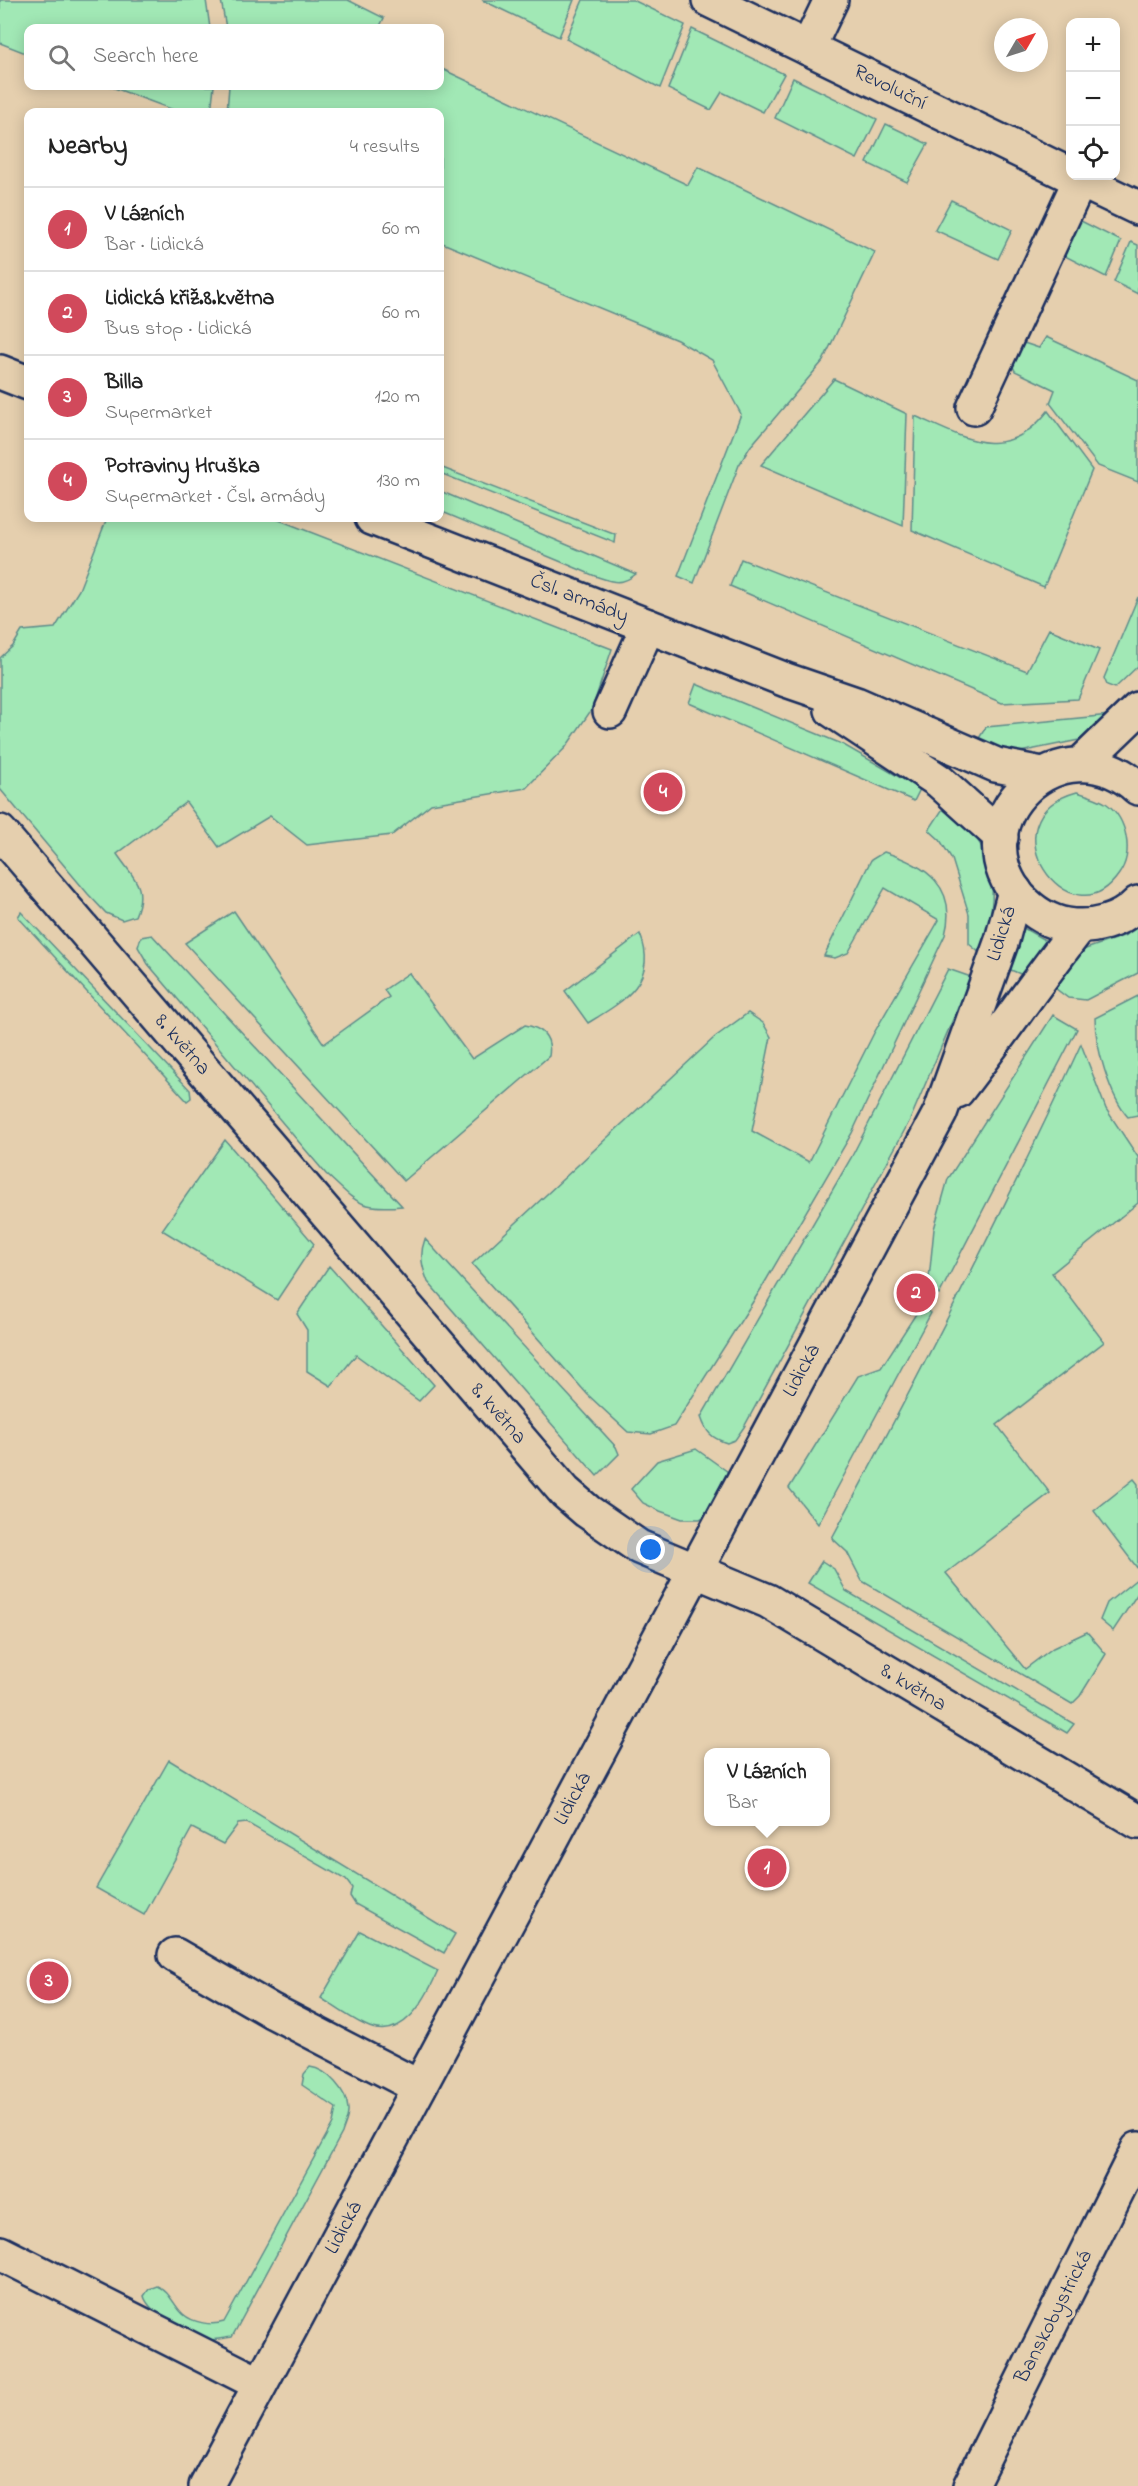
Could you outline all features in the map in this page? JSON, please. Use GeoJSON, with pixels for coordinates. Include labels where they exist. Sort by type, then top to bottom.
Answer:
{"type":"FeatureCollection","features":[{"type":"Feature","properties":{"kind":"street","name":"Revoluční"},"geometry":{"type":"LineString","coordinates":[[709,0],[1066,173]]}},
{"type":"Feature","properties":{"kind":"street"},"geometry":{"type":"LineString","coordinates":[[808,48],[831,0]]}},
{"type":"Feature","properties":{"kind":"street"},"geometry":{"type":"LineString","coordinates":[[974,408],[1073,180]]}},
{"type":"Feature","properties":{"kind":"street","name":"Revoluční"},"geometry":{"type":"LineString","coordinates":[[1080,180],[1138,208]]}},
{"type":"Feature","properties":{"kind":"street"},"geometry":{"type":"LineString","coordinates":[[0,372],[24,381]]}},
{"type":"Feature","properties":{"kind":"street","name":"Čsl. armády"},"geometry":{"type":"LineString","coordinates":[[382,522],[786,680],[856,704],[996,765],[1042,774]]}},
{"type":"Feature","properties":{"kind":"street"},"geometry":{"type":"LineString","coordinates":[[610,711],[648,626]]}},
{"type":"Feature","properties":{"kind":"street","name":"Čsl. armády"},"geometry":{"type":"LineString","coordinates":[[786,680],[939,781],[1001,837]]}},
{"type":"Feature","properties":{"kind":"street"},"geometry":{"type":"LineString","coordinates":[[1081,764],[1138,709]]}},
{"type":"Feature","properties":{"kind":"street"},"geometry":{"type":"LineString","coordinates":[[1138,788],[1120,774],[1101,767],[1081,764],[1061,767],[1042,774],[1026,786],[1013,801],[1005,819],[1001,837],[1001,856],[1005,874],[1027,905],[1042,916],[1060,924],[1079,927],[1098,925],[1116,919],[1138,903]]}},
{"type":"Feature","properties":{"kind":"street","name":"8. května"},"geometry":{"type":"LineString","coordinates":[[0,832],[565,1492],[586,1511],[639,1547],[768,1601],[1138,1822]]}},
{"type":"Feature","properties":{"kind":"street","name":"Lidická"},"geometry":{"type":"LineString","coordinates":[[206,2486],[940,1113],[1002,940],[1015,891]]}},
{"type":"Feature","properties":{"kind":"street","name":"Lidická"},"geometry":{"type":"LineString","coordinates":[[940,1113],[1079,927]]}},
{"type":"Feature","properties":{"kind":"street"},"geometry":{"type":"LineString","coordinates":[[175,1955],[272,2011],[419,2087]]}},
{"type":"Feature","properties":{"kind":"street","name":"Banskobystrická"},"geometry":{"type":"LineString","coordinates":[[970,2486],[1138,2149]]}},
{"type":"Feature","properties":{"kind":"street"},"geometry":{"type":"LineString","coordinates":[[0,2253],[260,2385]]}},
{"type":"Feature","properties":{"kind":"green space"},"geometry":{"type":"Polygon","coordinates":[[[0,0],[206,0],[209,24],[24,24],[24,52],[0,43],[0,0]]]}},
{"type":"Feature","properties":{"kind":"green space"},"geometry":{"type":"Polygon","coordinates":[[[221,0],[348,0],[384,18],[381,24],[225,24],[221,0]]]}},
{"type":"Feature","properties":{"kind":"green space"},"geometry":{"type":"Polygon","coordinates":[[[482,0],[574,0],[559,37],[482,0]]]}},
{"type":"Feature","properties":{"kind":"green space"},"geometry":{"type":"Polygon","coordinates":[[[583,0],[633,0],[685,25],[660,88],[566,39],[583,0]]]}},
{"type":"Feature","properties":{"kind":"green space"},"geometry":{"type":"Polygon","coordinates":[[[692,29],[784,74],[763,112],[722,92],[711,110],[668,89],[692,29]]]}},
{"type":"Feature","properties":{"kind":"green space"},"geometry":{"type":"Polygon","coordinates":[[[444,70],[688,185],[698,167],[875,252],[823,361],[750,447],[739,465],[694,583],[678,576],[741,414],[712,360],[677,340],[444,244],[444,108],[227,108],[229,90],[444,90],[444,70]]]}},
{"type":"Feature","properties":{"kind":"green space"},"geometry":{"type":"Polygon","coordinates":[[[793,78],[877,119],[857,159],[775,118],[793,78]]]}},
{"type":"Feature","properties":{"kind":"green space"},"geometry":{"type":"Polygon","coordinates":[[[120,90],[214,90],[211,108],[168,108],[120,90]]]}},
{"type":"Feature","properties":{"kind":"green space"},"geometry":{"type":"Polygon","coordinates":[[[886,124],[928,144],[907,182],[867,163],[886,124]]]}},
{"type":"Feature","properties":{"kind":"green space"},"geometry":{"type":"Polygon","coordinates":[[[951,200],[1012,230],[998,259],[935,230],[951,200]]]}},
{"type":"Feature","properties":{"kind":"green space"},"geometry":{"type":"Polygon","coordinates":[[[1075,218],[1121,241],[1106,277],[1059,253],[1075,218]]]}},
{"type":"Feature","properties":{"kind":"green space"},"geometry":{"type":"Polygon","coordinates":[[[1131,242],[1138,245],[1138,294],[1114,282],[1131,242]]]}},
{"type":"Feature","properties":{"kind":"green space"},"geometry":{"type":"Polygon","coordinates":[[[1046,337],[1138,380],[1138,482],[1098,466],[1050,403],[1055,390],[1015,371],[1010,360],[1018,341],[1039,348],[1046,337]]]}},
{"type":"Feature","properties":{"kind":"green space"},"geometry":{"type":"Polygon","coordinates":[[[834,379],[907,414],[903,526],[761,465],[834,379]]]}},
{"type":"Feature","properties":{"kind":"green space"},"geometry":{"type":"Polygon","coordinates":[[[1048,411],[1092,470],[1044,587],[912,530],[915,416],[968,438],[985,442],[1001,442],[1017,437],[1032,427],[1048,411]]]}},
{"type":"Feature","properties":{"kind":"green space"},"geometry":{"type":"Polygon","coordinates":[[[444,469],[616,535],[615,543],[444,475],[444,469]]]}},
{"type":"Feature","properties":{"kind":"green space"},"geometry":{"type":"Polygon","coordinates":[[[444,493],[636,574],[621,581],[595,576],[444,513],[444,493]]]}},
{"type":"Feature","properties":{"kind":"green space"},"geometry":{"type":"Polygon","coordinates":[[[105,522],[284,522],[612,649],[592,709],[566,747],[526,788],[431,804],[392,835],[307,845],[270,816],[219,847],[186,802],[117,854],[137,883],[140,897],[135,916],[122,920],[106,913],[88,894],[0,789],[0,658],[13,646],[22,631],[55,628],[79,590],[105,522]]]}},
{"type":"Feature","properties":{"kind":"green space"},"geometry":{"type":"Polygon","coordinates":[[[741,559],[1027,671],[1049,629],[1099,650],[1078,699],[1002,703],[730,586],[741,559]]]}},
{"type":"Feature","properties":{"kind":"green space"},"geometry":{"type":"Polygon","coordinates":[[[1138,597],[1138,666],[1115,688],[1107,685],[1104,678],[1138,597]]]}},
{"type":"Feature","properties":{"kind":"green space"},"geometry":{"type":"Polygon","coordinates":[[[696,684],[842,744],[920,789],[914,801],[689,703],[696,684]]]}},
{"type":"Feature","properties":{"kind":"green space"},"geometry":{"type":"Polygon","coordinates":[[[1111,715],[1100,728],[1079,740],[1015,753],[976,743],[986,727],[1111,715]]]}},
{"type":"Feature","properties":{"kind":"green space"},"geometry":{"type":"Polygon","coordinates":[[[1077,792],[1100,800],[1114,810],[1124,827],[1127,847],[1124,866],[1119,874],[1099,892],[1078,895],[1059,886],[1044,869],[1036,848],[1037,826],[1050,806],[1077,792]]]}},
{"type":"Feature","properties":{"kind":"green space"},"geometry":{"type":"Polygon","coordinates":[[[944,807],[976,838],[991,873],[991,911],[981,954],[969,944],[969,914],[952,859],[940,840],[929,830],[944,807]]]}},
{"type":"Feature","properties":{"kind":"green space"},"geometry":{"type":"Polygon","coordinates":[[[884,852],[913,864],[935,880],[947,904],[948,918],[945,935],[852,1133],[761,1289],[674,1426],[651,1434],[628,1432],[588,1395],[472,1264],[715,1037],[748,1013],[763,1023],[771,1037],[752,1131],[809,1162],[874,1033],[939,920],[885,888],[848,953],[835,958],[824,956],[871,860],[884,852]]]}},
{"type":"Feature","properties":{"kind":"green space"},"geometry":{"type":"Polygon","coordinates":[[[234,911],[324,1044],[389,997],[384,990],[409,973],[472,1059],[525,1025],[545,1035],[549,1044],[549,1056],[404,1181],[185,943],[234,911]]]}},
{"type":"Feature","properties":{"kind":"green space"},"geometry":{"type":"Polygon","coordinates":[[[21,912],[190,1090],[191,1098],[187,1101],[18,917],[21,912]]]}},
{"type":"Feature","properties":{"kind":"green space"},"geometry":{"type":"Polygon","coordinates":[[[1020,926],[1048,942],[1023,975],[1006,968],[1020,926]]]}},
{"type":"Feature","properties":{"kind":"green space"},"geometry":{"type":"Polygon","coordinates":[[[1138,927],[1138,973],[1086,1000],[1068,998],[1051,985],[1077,952],[1126,935],[1138,927]]]}},
{"type":"Feature","properties":{"kind":"green space"},"geometry":{"type":"Polygon","coordinates":[[[640,934],[645,950],[645,965],[635,988],[625,998],[588,1023],[565,991],[640,934]]]}},
{"type":"Feature","properties":{"kind":"green space"},"geometry":{"type":"Polygon","coordinates":[[[152,935],[402,1206],[376,1207],[359,1202],[326,1174],[148,964],[138,947],[141,937],[152,935]]]}},
{"type":"Feature","properties":{"kind":"green space"},"geometry":{"type":"Polygon","coordinates":[[[948,969],[971,977],[910,1120],[744,1427],[735,1440],[727,1443],[717,1439],[707,1430],[701,1417],[851,1158],[948,969]]]}},
{"type":"Feature","properties":{"kind":"green space"},"geometry":{"type":"Polygon","coordinates":[[[1138,996],[1138,1115],[1128,1117],[1115,1097],[1105,1070],[1095,1018],[1138,996]]]}},
{"type":"Feature","properties":{"kind":"green space"},"geometry":{"type":"Polygon","coordinates":[[[1053,1015],[1077,1029],[939,1295],[928,1289],[934,1229],[948,1179],[1053,1015]]]}},
{"type":"Feature","properties":{"kind":"green space"},"geometry":{"type":"Polygon","coordinates":[[[1081,1044],[1106,1109],[1138,1157],[1138,1203],[1052,1273],[1104,1342],[997,1425],[1050,1493],[946,1573],[1025,1669],[1053,1648],[1087,1632],[1106,1654],[1080,1696],[1072,1704],[862,1581],[847,1552],[832,1538],[960,1293],[1081,1044]]]}},
{"type":"Feature","properties":{"kind":"green space"},"geometry":{"type":"Polygon","coordinates":[[[225,1140],[314,1244],[277,1300],[162,1230],[225,1140]]]}},
{"type":"Feature","properties":{"kind":"green space"},"geometry":{"type":"Polygon","coordinates":[[[425,1239],[616,1447],[619,1454],[597,1476],[428,1282],[422,1261],[425,1239]]]}},
{"type":"Feature","properties":{"kind":"green space"},"geometry":{"type":"Polygon","coordinates":[[[329,1266],[434,1385],[419,1401],[356,1355],[331,1386],[307,1371],[307,1330],[297,1314],[329,1266]]]}},
{"type":"Feature","properties":{"kind":"green space"},"geometry":{"type":"Polygon","coordinates":[[[921,1306],[931,1313],[818,1524],[789,1488],[858,1376],[881,1368],[921,1306]]]}},
{"type":"Feature","properties":{"kind":"green space"},"geometry":{"type":"Polygon","coordinates":[[[696,1449],[735,1477],[713,1512],[700,1519],[682,1519],[643,1503],[631,1489],[657,1461],[696,1449]]]}},
{"type":"Feature","properties":{"kind":"green space"},"geometry":{"type":"Polygon","coordinates":[[[1134,1479],[1138,1484],[1138,1569],[1094,1511],[1134,1479]]]}},
{"type":"Feature","properties":{"kind":"green space"},"geometry":{"type":"Polygon","coordinates":[[[822,1561],[834,1569],[846,1591],[1074,1724],[1067,1733],[808,1583],[822,1561]]]}},
{"type":"Feature","properties":{"kind":"green space"},"geometry":{"type":"Polygon","coordinates":[[[1138,1578],[1138,1593],[1113,1631],[1100,1620],[1107,1603],[1138,1578]]]}},
{"type":"Feature","properties":{"kind":"green space"},"geometry":{"type":"Polygon","coordinates":[[[169,1760],[455,1934],[444,1953],[355,1904],[350,1896],[352,1888],[346,1880],[247,1823],[238,1824],[223,1844],[192,1828],[144,1915],[96,1888],[169,1760]]]}},
{"type":"Feature","properties":{"kind":"green space"},"geometry":{"type":"Polygon","coordinates":[[[360,1931],[438,1971],[420,2005],[402,2023],[391,2028],[379,2029],[365,2025],[321,1998],[360,1931]]]}},
{"type":"Feature","properties":{"kind":"green space"},"geometry":{"type":"Polygon","coordinates":[[[310,2067],[329,2076],[344,2095],[348,2112],[342,2133],[232,2337],[201,2339],[162,2317],[153,2310],[144,2296],[149,2289],[157,2286],[165,2291],[180,2310],[192,2320],[214,2324],[224,2322],[333,2123],[336,2108],[302,2085],[304,2074],[310,2067]]]}},
{"type":"Feature","properties":{"kind":"place","name":"Potraviny Hruška"},"geometry":{"type":"Point","coordinates":[663,792]}},
{"type":"Feature","properties":{"kind":"place","name":"Lidická křiž.8.května"},"geometry":{"type":"Point","coordinates":[916,1293]}},
{"type":"Feature","properties":{"kind":"place","name":"V Lázních"},"geometry":{"type":"Point","coordinates":[767,1868]}},
{"type":"Feature","properties":{"kind":"place","name":"Billa"},"geometry":{"type":"Point","coordinates":[49,1981]}}]}
